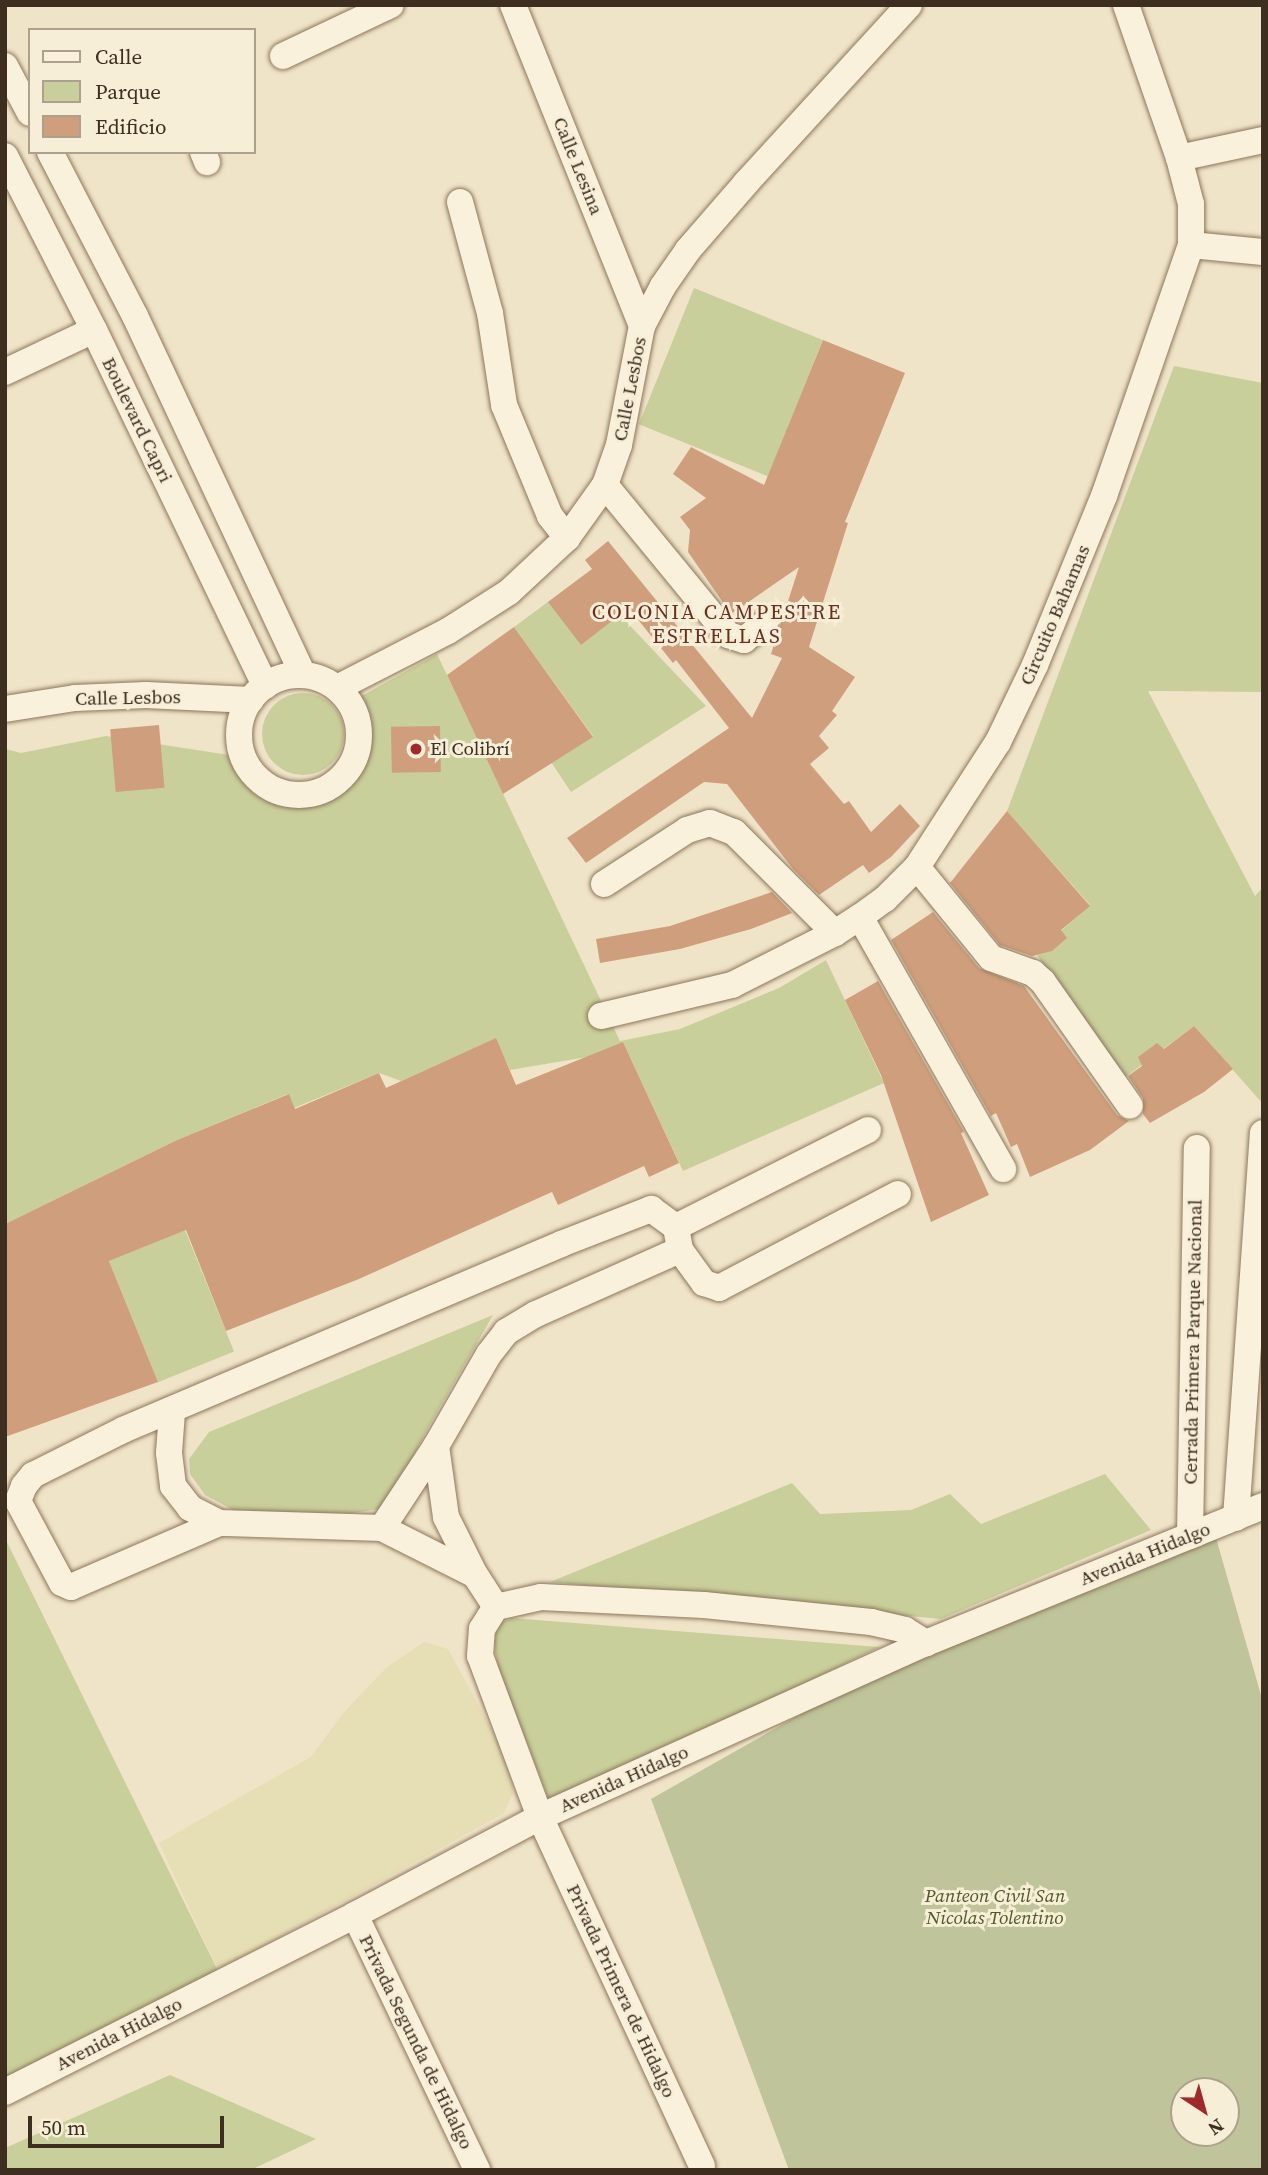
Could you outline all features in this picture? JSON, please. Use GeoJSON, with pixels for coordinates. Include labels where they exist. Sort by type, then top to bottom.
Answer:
{"type":"FeatureCollection","features":[{"type":"Feature","properties":{"kind":"street"},"geometry":{"type":"LineString","coordinates":[[283,56],[391,5]]}},
{"type":"Feature","properties":{"kind":"street","name":"Calle Lesina"},"geometry":{"type":"LineString","coordinates":[[513,5],[642,326]]}},
{"type":"Feature","properties":{"kind":"street","name":"Calle Lesbos"},"geometry":{"type":"LineString","coordinates":[[337,688],[448,631],[509,592],[567,538],[604,485],[619,445],[642,326],[663,286],[688,250],[909,5]]}},
{"type":"Feature","properties":{"kind":"street","name":"Circuito Bahamas"},"geometry":{"type":"LineString","coordinates":[[601,1016],[732,985],[835,933],[860,917],[885,899],[917,867],[998,742],[1035,666],[1104,496],[1191,245],[1191,204],[1179,158],[1126,5]]}},
{"type":"Feature","properties":{"kind":"street"},"geometry":{"type":"LineString","coordinates":[[5,66],[28,109]]}},
{"type":"Feature","properties":{"kind":"street"},"geometry":{"type":"LineString","coordinates":[[1179,158],[1263,140]]}},
{"type":"Feature","properties":{"kind":"street"},"geometry":{"type":"LineString","coordinates":[[51,154],[135,316],[303,675]]}},
{"type":"Feature","properties":{"kind":"street","name":"Boulevard Capri"},"geometry":{"type":"LineString","coordinates":[[6,157],[94,330],[258,693]]}},
{"type":"Feature","properties":{"kind":"street"},"geometry":{"type":"LineString","coordinates":[[460,202],[490,313],[504,405],[550,516],[567,538]]}},
{"type":"Feature","properties":{"kind":"street"},"geometry":{"type":"LineString","coordinates":[[1191,245],[1263,252]]}},
{"type":"Feature","properties":{"kind":"street"},"geometry":{"type":"LineString","coordinates":[[5,372],[94,330]]}},
{"type":"Feature","properties":{"kind":"street"},"geometry":{"type":"LineString","coordinates":[[604,485],[728,635],[744,640],[765,623]]}},
{"type":"Feature","properties":{"kind":"street"},"geometry":{"type":"LineString","coordinates":[[303,675],[321,679],[337,688],[350,703],[358,721],[359,741],[354,760],[342,777],[326,789],[307,795],[287,794],[268,787],[253,774],[243,757],[239,737],[242,718],[258,693],[283,677],[303,675]]}},
{"type":"Feature","properties":{"kind":"street","name":"Calle Lesbos"},"geometry":{"type":"LineString","coordinates":[[5,709],[75,698],[258,693]]}},
{"type":"Feature","properties":{"kind":"street"},"geometry":{"type":"LineString","coordinates":[[604,884],[687,830],[710,823],[734,832],[835,933]]}},
{"type":"Feature","properties":{"kind":"street"},"geometry":{"type":"LineString","coordinates":[[917,867],[991,958],[1033,973],[1043,982],[1130,1106]]}},
{"type":"Feature","properties":{"kind":"street"},"geometry":{"type":"LineString","coordinates":[[860,917],[1003,1169]]}},
{"type":"Feature","properties":{"kind":"street"},"geometry":{"type":"LineString","coordinates":[[383,1528],[506,1332],[868,1130]]}},
{"type":"Feature","properties":{"kind":"street"},"geometry":{"type":"LineString","coordinates":[[1236,1518],[1263,1133]]}},
{"type":"Feature","properties":{"kind":"street","name":"Cerrada Primera Parque Nacional"},"geometry":{"type":"LineString","coordinates":[[1191,1536],[1196,1148]]}},
{"type":"Feature","properties":{"kind":"street"},"geometry":{"type":"LineString","coordinates":[[475,1575],[383,1528],[219,1523],[71,1587],[62,1583],[18,1501],[24,1486],[33,1475],[123,1430],[172,1412],[298,1354],[651,1209],[678,1238],[704,1283],[719,1288],[898,1194]]}},
{"type":"Feature","properties":{"kind":"street"},"geometry":{"type":"LineString","coordinates":[[172,1412],[169,1453],[173,1486],[190,1508],[219,1523]]}},
{"type":"Feature","properties":{"kind":"street"},"geometry":{"type":"LineString","coordinates":[[436,1446],[446,1517],[475,1575],[496,1607],[541,1597],[704,1605],[871,1622],[905,1630],[926,1643]]}},
{"type":"Feature","properties":{"kind":"street","name":"Avenida Hidalgo"},"geometry":{"type":"LineString","coordinates":[[5,2092],[355,1915],[540,1817],[926,1643],[1263,1506]]}},
{"type":"Feature","properties":{"kind":"street","name":"Privada Primera de Hidalgo"},"geometry":{"type":"LineString","coordinates":[[496,1607],[482,1629],[480,1656],[540,1817],[702,2166]]}},
{"type":"Feature","properties":{"kind":"street","name":"Privada Segunda de Hidalgo"},"geometry":{"type":"LineString","coordinates":[[355,1915],[477,2170]]}},
{"type":"Feature","properties":{"kind":"shaded area"},"geometry":{"type":"Polygon","coordinates":[[[424,1642],[448,1649],[507,1758],[513,1793],[504,1813],[218,1971],[159,1843],[311,1757],[344,1712],[387,1667],[424,1642]]]}},
{"type":"Feature","properties":{"kind":"green space"},"geometry":{"type":"Polygon","coordinates":[[[694,288],[823,340],[768,476],[639,424],[694,288]]]}},
{"type":"Feature","properties":{"kind":"green space"},"geometry":{"type":"Polygon","coordinates":[[[1174,366],[1263,383],[1263,692],[1148,691],[1255,896],[1263,887],[1263,1104],[1194,1026],[1119,1082],[1036,953],[1090,905],[1007,811],[1174,366]]]}},
{"type":"Feature","properties":{"kind":"green space"},"geometry":{"type":"Polygon","coordinates":[[[583,576],[706,706],[571,792],[551,762],[593,736],[514,627],[583,576]]]}},
{"type":"Feature","properties":{"kind":"green space"},"geometry":{"type":"Polygon","coordinates":[[[437,654],[620,1041],[680,1029],[779,988],[826,960],[884,1083],[683,1171],[623,1042],[593,1056],[510,1070],[495,1039],[401,1081],[379,1073],[294,1108],[288,1094],[177,1140],[5,1224],[5,749],[21,753],[106,736],[242,757],[252,775],[267,787],[287,794],[307,795],[326,789],[342,777],[354,760],[359,741],[359,722],[351,702],[437,654]]]}},
{"type":"Feature","properties":{"kind":"green space"},"geometry":{"type":"Polygon","coordinates":[[[303,693],[319,696],[332,705],[341,718],[344,734],[341,750],[332,763],[319,772],[303,775],[287,772],[274,763],[265,750],[262,734],[265,718],[274,705],[287,696],[303,693]]]}},
{"type":"Feature","properties":{"kind":"green space"},"geometry":{"type":"Polygon","coordinates":[[[185,1230],[234,1351],[158,1382],[109,1261],[185,1230]]]}},
{"type":"Feature","properties":{"kind":"green space"},"geometry":{"type":"Polygon","coordinates":[[[493,1315],[424,1435],[412,1460],[405,1491],[379,1509],[313,1519],[241,1514],[205,1495],[190,1474],[189,1459],[209,1432],[493,1315]]]}},
{"type":"Feature","properties":{"kind":"green space"},"geometry":{"type":"Polygon","coordinates":[[[1105,1474],[1151,1530],[941,1619],[550,1582],[792,1483],[820,1514],[911,1510],[950,1494],[981,1524],[1105,1474]]]}},
{"type":"Feature","properties":{"kind":"green space","name":"Panteon Civil San Nicolas Tolentino"},"geometry":{"type":"Polygon","coordinates":[[[1214,1531],[1263,1702],[1263,2170],[789,2170],[651,1799],[926,1643],[1214,1531]]]}},
{"type":"Feature","properties":{"kind":"green space"},"geometry":{"type":"Polygon","coordinates":[[[5,1538],[218,1971],[5,2077],[5,1538]]]}},
{"type":"Feature","properties":{"kind":"green space"},"geometry":{"type":"Polygon","coordinates":[[[512,1618],[879,1647],[552,1808],[498,1668],[494,1642],[498,1624],[512,1618]]]}},
{"type":"Feature","properties":{"kind":"green space"},"geometry":{"type":"Polygon","coordinates":[[[170,2075],[316,2139],[251,2170],[5,2170],[5,2148],[170,2075]]]}},
{"type":"Feature","properties":{"kind":"building"},"geometry":{"type":"Polygon","coordinates":[[[823,340],[905,373],[845,522],[848,523],[809,647],[855,677],[832,711],[837,715],[819,736],[829,748],[810,764],[844,804],[849,801],[871,832],[900,804],[920,826],[891,857],[869,873],[863,865],[819,895],[793,869],[727,784],[704,782],[586,863],[567,838],[729,728],[676,660],[673,663],[631,611],[626,610],[581,645],[548,602],[592,569],[585,560],[608,541],[752,718],[782,658],[771,654],[799,567],[731,614],[688,552],[690,530],[680,517],[706,498],[673,474],[691,447],[764,485],[823,340]]]}},
{"type":"Feature","properties":{"kind":"building"},"geometry":{"type":"Polygon","coordinates":[[[514,627],[593,737],[503,794],[447,675],[514,627]]]}},
{"type":"Feature","properties":{"kind":"building"},"geometry":{"type":"Polygon","coordinates":[[[159,725],[164,788],[116,792],[110,729],[159,725]]]}},
{"type":"Feature","properties":{"kind":"building","name":"El Colibrí"},"geometry":{"type":"Polygon","coordinates":[[[440,726],[441,772],[392,773],[391,727],[440,726]]]}},
{"type":"Feature","properties":{"kind":"building"},"geometry":{"type":"Polygon","coordinates":[[[1007,811],[1090,906],[1061,930],[1067,938],[1052,951],[1032,956],[1000,945],[950,883],[1007,811]]]}},
{"type":"Feature","properties":{"kind":"building"},"geometry":{"type":"Polygon","coordinates":[[[772,892],[792,913],[751,929],[680,949],[600,963],[596,939],[670,926],[772,892]]]}},
{"type":"Feature","properties":{"kind":"building"},"geometry":{"type":"Polygon","coordinates":[[[933,912],[979,968],[1024,986],[1117,1115],[1129,1121],[1090,1150],[1030,1177],[1017,1144],[1011,1147],[996,1113],[991,1116],[891,940],[933,912]]]}},
{"type":"Feature","properties":{"kind":"building"},"geometry":{"type":"Polygon","coordinates":[[[878,981],[964,1132],[961,1133],[989,1195],[931,1222],[881,1075],[845,1000],[878,981]]]}},
{"type":"Feature","properties":{"kind":"building"},"geometry":{"type":"Polygon","coordinates":[[[1194,1026],[1233,1069],[1204,1092],[1150,1123],[1143,1114],[1143,1098],[1128,1076],[1142,1066],[1138,1057],[1157,1043],[1164,1049],[1194,1026]]]}},
{"type":"Feature","properties":{"kind":"building"},"geometry":{"type":"Polygon","coordinates":[[[496,1038],[516,1085],[623,1042],[679,1163],[649,1177],[644,1166],[558,1205],[552,1192],[359,1279],[226,1331],[186,1230],[109,1261],[158,1382],[5,1437],[5,1224],[177,1140],[289,1094],[295,1109],[379,1073],[386,1088],[496,1038]]]}},
{"type":"Feature","properties":{"kind":"place","name":"El Colibrí"},"geometry":{"type":"Point","coordinates":[416,749]}},
{"type":"Feature","properties":{"kind":"district","name":"COLONIA CAMPESTRE ESTRELLAS"},"geometry":{"type":"Point","coordinates":[717,624]}}]}
